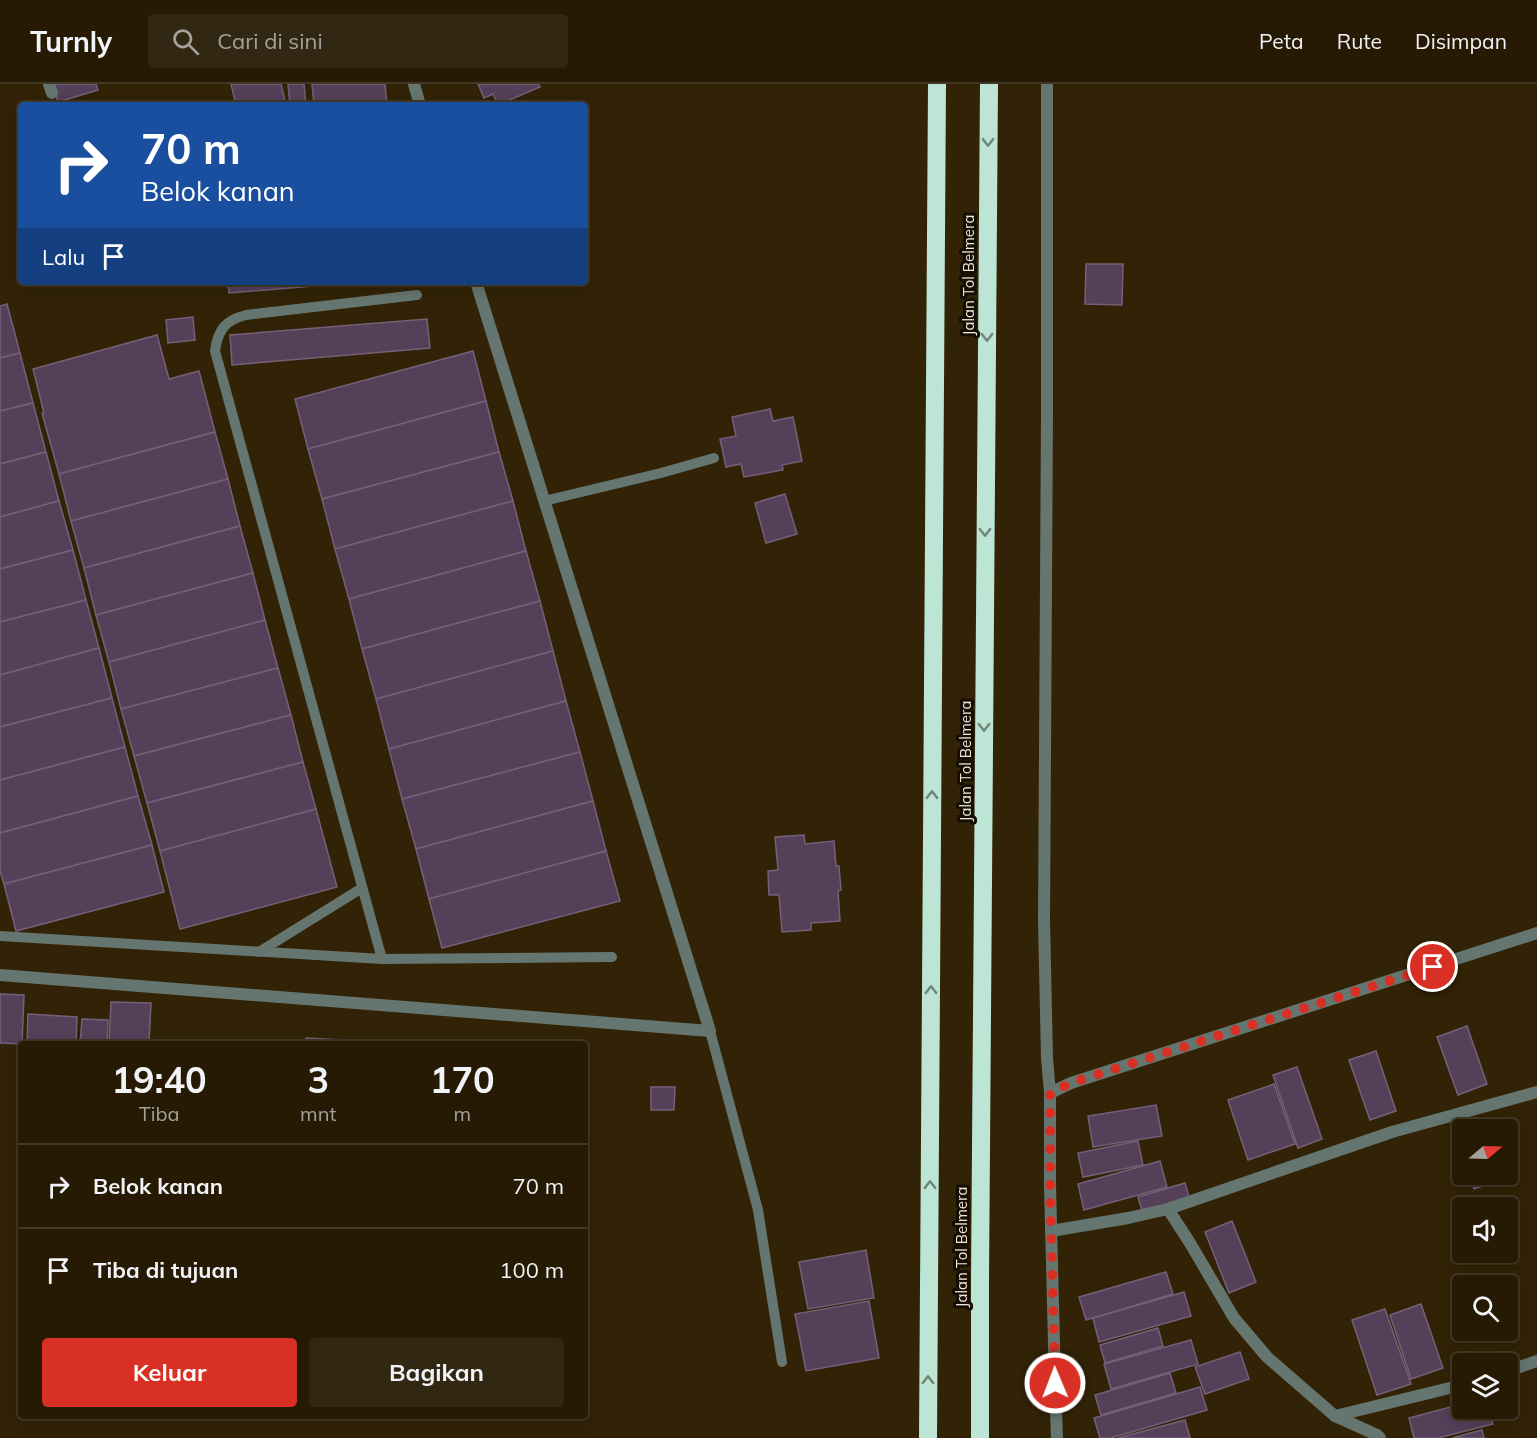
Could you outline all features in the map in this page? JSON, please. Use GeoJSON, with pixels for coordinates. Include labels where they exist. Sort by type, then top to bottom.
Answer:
{"type":"FeatureCollection","features":[{"type":"Feature","properties":{"kind":"highway"},"geometry":{"type":"LineString","coordinates":[[928,1438],[937,84]]}},
{"type":"Feature","properties":{"kind":"highway","name":"Jalan Tol Belmera"},"geometry":{"type":"LineString","coordinates":[[980,1438],[989,84]]}},
{"type":"Feature","properties":{"kind":"street"},"geometry":{"type":"LineString","coordinates":[[414,84],[419,102]]}},
{"type":"Feature","properties":{"kind":"street"},"geometry":{"type":"LineString","coordinates":[[1047,84],[1044,921],[1057,1438]]}},
{"type":"Feature","properties":{"kind":"street"},"geometry":{"type":"LineString","coordinates":[[0,975],[711,1031],[477,285]]}},
{"type":"Feature","properties":{"kind":"street"},"geometry":{"type":"LineString","coordinates":[[1050,1093],[1071,1083],[1537,933]]}},
{"type":"Feature","properties":{"kind":"street"},"geometry":{"type":"LineString","coordinates":[[1051,1230],[1168,1209],[1392,1132],[1537,1092]]}},
{"type":"Feature","properties":{"kind":"street"},"geometry":{"type":"LineString","coordinates":[[1168,1209],[1234,1318],[1267,1357],[1335,1416],[1380,1438]]}},
{"type":"Feature","properties":{"kind":"street"},"geometry":{"type":"LineString","coordinates":[[1518,1368],[1537,1361]]}},
{"type":"Feature","properties":{"kind":"street"},"geometry":{"type":"LineString","coordinates":[[1335,1416],[1452,1387]]}},
{"type":"Feature","properties":{"kind":"lane"},"geometry":{"type":"LineString","coordinates":[[382,959],[215,351],[216,338],[225,326],[232,319],[246,315],[417,295]]}},
{"type":"Feature","properties":{"kind":"lane"},"geometry":{"type":"LineString","coordinates":[[544,501],[714,458]]}},
{"type":"Feature","properties":{"kind":"lane"},"geometry":{"type":"LineString","coordinates":[[259,952],[362,888]]}},
{"type":"Feature","properties":{"kind":"lane"},"geometry":{"type":"LineString","coordinates":[[0,936],[382,959],[612,957]]}},
{"type":"Feature","properties":{"kind":"lane"},"geometry":{"type":"LineString","coordinates":[[711,1031],[758,1210],[782,1362]]}},
{"type":"Feature","properties":{"kind":"building"},"geometry":{"type":"Polygon","coordinates":[[[53,84],[96,84],[98,90],[58,102],[53,84]]]}},
{"type":"Feature","properties":{"kind":"building"},"geometry":{"type":"Polygon","coordinates":[[[231,84],[281,84],[285,102],[235,102],[231,84]]]}},
{"type":"Feature","properties":{"kind":"building"},"geometry":{"type":"Polygon","coordinates":[[[288,84],[304,84],[306,102],[290,102],[288,84]]]}},
{"type":"Feature","properties":{"kind":"building"},"geometry":{"type":"Polygon","coordinates":[[[312,84],[385,84],[387,102],[314,102],[312,84]]]}},
{"type":"Feature","properties":{"kind":"building"},"geometry":{"type":"Polygon","coordinates":[[[478,84],[538,84],[540,87],[505,102],[497,102],[493,94],[484,98],[478,84]]]}},
{"type":"Feature","properties":{"kind":"building"},"geometry":{"type":"Polygon","coordinates":[[[1086,264],[1123,264],[1122,305],[1085,304],[1086,264]]]}},
{"type":"Feature","properties":{"kind":"building"},"geometry":{"type":"Polygon","coordinates":[[[228,285],[326,285],[229,293],[228,285]]]}},
{"type":"Feature","properties":{"kind":"building"},"geometry":{"type":"Polygon","coordinates":[[[7,304],[20,353],[0,358],[0,306],[7,304]]]}},
{"type":"Feature","properties":{"kind":"building"},"geometry":{"type":"Polygon","coordinates":[[[193,317],[195,340],[168,343],[166,320],[193,317]]]}},
{"type":"Feature","properties":{"kind":"building"},"geometry":{"type":"Polygon","coordinates":[[[427,319],[430,348],[232,365],[230,335],[427,319]]]}},
{"type":"Feature","properties":{"kind":"building"},"geometry":{"type":"Polygon","coordinates":[[[157,335],[169,379],[199,371],[215,432],[59,474],[42,413],[44,413],[33,369],[157,335]]]}},
{"type":"Feature","properties":{"kind":"building"},"geometry":{"type":"Polygon","coordinates":[[[473,351],[486,401],[308,449],[295,399],[473,351]]]}},
{"type":"Feature","properties":{"kind":"building"},"geometry":{"type":"Polygon","coordinates":[[[20,353],[33,403],[0,411],[0,358],[20,353]]]}},
{"type":"Feature","properties":{"kind":"building"},"geometry":{"type":"Polygon","coordinates":[[[486,401],[499,452],[322,499],[308,449],[486,401]]]}},
{"type":"Feature","properties":{"kind":"building"},"geometry":{"type":"Polygon","coordinates":[[[33,403],[46,452],[0,464],[0,411],[33,403]]]}},
{"type":"Feature","properties":{"kind":"building"},"geometry":{"type":"Polygon","coordinates":[[[770,409],[773,421],[793,417],[802,461],[782,465],[783,470],[744,477],[741,464],[726,467],[720,439],[736,436],[732,417],[770,409]]]}},
{"type":"Feature","properties":{"kind":"building"},"geometry":{"type":"Polygon","coordinates":[[[215,432],[228,479],[71,521],[59,474],[215,432]]]}},
{"type":"Feature","properties":{"kind":"building"},"geometry":{"type":"Polygon","coordinates":[[[46,452],[59,501],[0,517],[0,464],[46,452]]]}},
{"type":"Feature","properties":{"kind":"building"},"geometry":{"type":"Polygon","coordinates":[[[499,452],[513,501],[335,549],[322,499],[499,452]]]}},
{"type":"Feature","properties":{"kind":"building"},"geometry":{"type":"Polygon","coordinates":[[[228,479],[240,526],[84,568],[71,521],[228,479]]]}},
{"type":"Feature","properties":{"kind":"building"},"geometry":{"type":"Polygon","coordinates":[[[785,494],[797,534],[766,543],[755,503],[785,494]]]}},
{"type":"Feature","properties":{"kind":"building"},"geometry":{"type":"Polygon","coordinates":[[[59,501],[73,550],[0,569],[0,517],[59,501]]]}},
{"type":"Feature","properties":{"kind":"building"},"geometry":{"type":"Polygon","coordinates":[[[513,501],[526,551],[349,599],[335,549],[513,501]]]}},
{"type":"Feature","properties":{"kind":"building"},"geometry":{"type":"Polygon","coordinates":[[[240,526],[253,573],[96,615],[84,568],[240,526]]]}},
{"type":"Feature","properties":{"kind":"building"},"geometry":{"type":"Polygon","coordinates":[[[73,550],[86,600],[0,622],[0,569],[73,550]]]}},
{"type":"Feature","properties":{"kind":"building"},"geometry":{"type":"Polygon","coordinates":[[[526,551],[540,601],[362,649],[349,599],[526,551]]]}},
{"type":"Feature","properties":{"kind":"building"},"geometry":{"type":"Polygon","coordinates":[[[253,573],[265,620],[109,662],[96,615],[253,573]]]}},
{"type":"Feature","properties":{"kind":"building"},"geometry":{"type":"Polygon","coordinates":[[[86,600],[99,648],[0,675],[0,622],[86,600]]]}},
{"type":"Feature","properties":{"kind":"building"},"geometry":{"type":"Polygon","coordinates":[[[540,601],[553,651],[376,699],[362,649],[540,601]]]}},
{"type":"Feature","properties":{"kind":"building"},"geometry":{"type":"Polygon","coordinates":[[[265,620],[278,668],[121,709],[109,662],[265,620]]]}},
{"type":"Feature","properties":{"kind":"building"},"geometry":{"type":"Polygon","coordinates":[[[99,648],[112,698],[0,727],[0,675],[99,648]]]}},
{"type":"Feature","properties":{"kind":"building"},"geometry":{"type":"Polygon","coordinates":[[[553,651],[566,701],[389,749],[376,699],[553,651]]]}},
{"type":"Feature","properties":{"kind":"building"},"geometry":{"type":"Polygon","coordinates":[[[278,668],[291,715],[134,756],[121,709],[278,668]]]}},
{"type":"Feature","properties":{"kind":"building"},"geometry":{"type":"Polygon","coordinates":[[[112,698],[125,747],[0,780],[0,727],[112,698]]]}},
{"type":"Feature","properties":{"kind":"building"},"geometry":{"type":"Polygon","coordinates":[[[566,701],[580,752],[402,799],[389,749],[566,701]]]}},
{"type":"Feature","properties":{"kind":"building"},"geometry":{"type":"Polygon","coordinates":[[[291,715],[303,762],[147,803],[134,756],[291,715]]]}},
{"type":"Feature","properties":{"kind":"building"},"geometry":{"type":"Polygon","coordinates":[[[125,747],[138,796],[0,833],[0,780],[125,747]]]}},
{"type":"Feature","properties":{"kind":"building"},"geometry":{"type":"Polygon","coordinates":[[[580,752],[593,801],[416,849],[402,799],[580,752]]]}},
{"type":"Feature","properties":{"kind":"building"},"geometry":{"type":"Polygon","coordinates":[[[303,762],[316,809],[160,851],[147,803],[303,762]]]}},
{"type":"Feature","properties":{"kind":"building"},"geometry":{"type":"Polygon","coordinates":[[[138,796],[152,845],[4,884],[0,871],[0,833],[138,796]]]}},
{"type":"Feature","properties":{"kind":"building"},"geometry":{"type":"Polygon","coordinates":[[[593,801],[606,851],[429,899],[416,849],[593,801]]]}},
{"type":"Feature","properties":{"kind":"building"},"geometry":{"type":"Polygon","coordinates":[[[316,809],[337,887],[180,929],[160,851],[316,809]]]}},
{"type":"Feature","properties":{"kind":"building"},"geometry":{"type":"Polygon","coordinates":[[[804,835],[805,844],[834,841],[841,890],[838,891],[840,921],[811,923],[811,930],[782,932],[779,895],[769,895],[768,871],[778,870],[775,837],[804,835]]]}},
{"type":"Feature","properties":{"kind":"building"},"geometry":{"type":"Polygon","coordinates":[[[152,845],[164,892],[16,931],[4,884],[152,845]]]}},
{"type":"Feature","properties":{"kind":"building"},"geometry":{"type":"Polygon","coordinates":[[[606,851],[620,901],[442,948],[429,899],[606,851]]]}},
{"type":"Feature","properties":{"kind":"building"},"geometry":{"type":"Polygon","coordinates":[[[0,994],[24,995],[22,1041],[18,1041],[18,1044],[0,1043],[0,994]]]}},
{"type":"Feature","properties":{"kind":"building"},"geometry":{"type":"Polygon","coordinates":[[[111,1002],[151,1003],[149,1041],[109,1041],[111,1002]]]}},
{"type":"Feature","properties":{"kind":"building"},"geometry":{"type":"Polygon","coordinates":[[[28,1014],[77,1017],[76,1041],[27,1041],[28,1014]]]}},
{"type":"Feature","properties":{"kind":"building"},"geometry":{"type":"Polygon","coordinates":[[[82,1019],[108,1020],[107,1041],[80,1041],[82,1019]]]}},
{"type":"Feature","properties":{"kind":"building"},"geometry":{"type":"Polygon","coordinates":[[[1467,1026],[1487,1084],[1458,1095],[1437,1037],[1467,1026]]]}},
{"type":"Feature","properties":{"kind":"building"},"geometry":{"type":"Polygon","coordinates":[[[306,1038],[342,1040],[342,1041],[306,1041],[306,1038]]]}},
{"type":"Feature","properties":{"kind":"building"},"geometry":{"type":"Polygon","coordinates":[[[1376,1051],[1396,1111],[1370,1120],[1349,1060],[1376,1051]]]}},
{"type":"Feature","properties":{"kind":"building"},"geometry":{"type":"Polygon","coordinates":[[[1297,1067],[1322,1139],[1298,1148],[1273,1075],[1297,1067]]]}},
{"type":"Feature","properties":{"kind":"building"},"geometry":{"type":"Polygon","coordinates":[[[1274,1084],[1295,1144],[1248,1160],[1228,1100],[1274,1084]]]}},
{"type":"Feature","properties":{"kind":"building"},"geometry":{"type":"Polygon","coordinates":[[[651,1087],[675,1087],[674,1110],[651,1110],[651,1087]]]}},
{"type":"Feature","properties":{"kind":"building"},"geometry":{"type":"Polygon","coordinates":[[[1156,1105],[1162,1136],[1093,1147],[1088,1116],[1156,1105]]]}},
{"type":"Feature","properties":{"kind":"building"},"geometry":{"type":"Polygon","coordinates":[[[1138,1141],[1143,1165],[1083,1177],[1078,1153],[1138,1141]]]}},
{"type":"Feature","properties":{"kind":"building"},"geometry":{"type":"Polygon","coordinates":[[[1160,1161],[1167,1187],[1084,1210],[1078,1184],[1160,1161]]]}},
{"type":"Feature","properties":{"kind":"building"},"geometry":{"type":"Polygon","coordinates":[[[1185,1183],[1190,1200],[1143,1214],[1138,1197],[1185,1183]]]}},
{"type":"Feature","properties":{"kind":"building"},"geometry":{"type":"Polygon","coordinates":[[[1473,1185],[1485,1185],[1474,1189],[1473,1185]]]}},
{"type":"Feature","properties":{"kind":"building"},"geometry":{"type":"Polygon","coordinates":[[[1232,1221],[1256,1282],[1229,1293],[1205,1232],[1232,1221]]]}},
{"type":"Feature","properties":{"kind":"building"},"geometry":{"type":"Polygon","coordinates":[[[866,1250],[874,1298],[808,1309],[799,1262],[866,1250]]]}},
{"type":"Feature","properties":{"kind":"building"},"geometry":{"type":"Polygon","coordinates":[[[1166,1272],[1173,1294],[1086,1320],[1079,1297],[1166,1272]]]}},
{"type":"Feature","properties":{"kind":"building"},"geometry":{"type":"Polygon","coordinates":[[[1184,1292],[1191,1316],[1099,1342],[1093,1318],[1184,1292]]]}},
{"type":"Feature","properties":{"kind":"building"},"geometry":{"type":"Polygon","coordinates":[[[869,1301],[879,1358],[806,1371],[795,1314],[869,1301]]]}},
{"type":"Feature","properties":{"kind":"building"},"geometry":{"type":"Polygon","coordinates":[[[1421,1304],[1443,1368],[1411,1379],[1390,1315],[1421,1304]]]}},
{"type":"Feature","properties":{"kind":"building"},"geometry":{"type":"Polygon","coordinates":[[[1385,1309],[1411,1384],[1377,1395],[1352,1320],[1385,1309]]]}},
{"type":"Feature","properties":{"kind":"building"},"geometry":{"type":"Polygon","coordinates":[[[1158,1328],[1163,1346],[1105,1363],[1100,1345],[1158,1328]]]}},
{"type":"Feature","properties":{"kind":"building"},"geometry":{"type":"Polygon","coordinates":[[[1191,1340],[1198,1364],[1111,1389],[1104,1364],[1191,1340]]]}},
{"type":"Feature","properties":{"kind":"building"},"geometry":{"type":"Polygon","coordinates":[[[1240,1352],[1249,1379],[1205,1394],[1195,1367],[1240,1352]]]}},
{"type":"Feature","properties":{"kind":"building"},"geometry":{"type":"Polygon","coordinates":[[[1170,1373],[1176,1393],[1101,1415],[1095,1395],[1170,1373]]]}},
{"type":"Feature","properties":{"kind":"building"},"geometry":{"type":"Polygon","coordinates":[[[1200,1387],[1207,1410],[1111,1438],[1100,1438],[1094,1418],[1200,1387]]]}},
{"type":"Feature","properties":{"kind":"building"},"geometry":{"type":"Polygon","coordinates":[[[1452,1407],[1452,1419],[1491,1419],[1493,1424],[1438,1438],[1414,1438],[1409,1418],[1452,1407]]]}},
{"type":"Feature","properties":{"kind":"building"},"geometry":{"type":"Polygon","coordinates":[[[1185,1420],[1190,1438],[1118,1438],[1185,1420]]]}},
{"type":"Feature","properties":{"kind":"building"},"geometry":{"type":"Polygon","coordinates":[[[1482,1430],[1484,1438],[1452,1438],[1482,1430]]]}},
{"type":"Feature","properties":{"kind":"route"},"geometry":{"type":"LineString","coordinates":[[1055,1383],[1050,1093],[1071,1083],[1433,967]]}}]}
